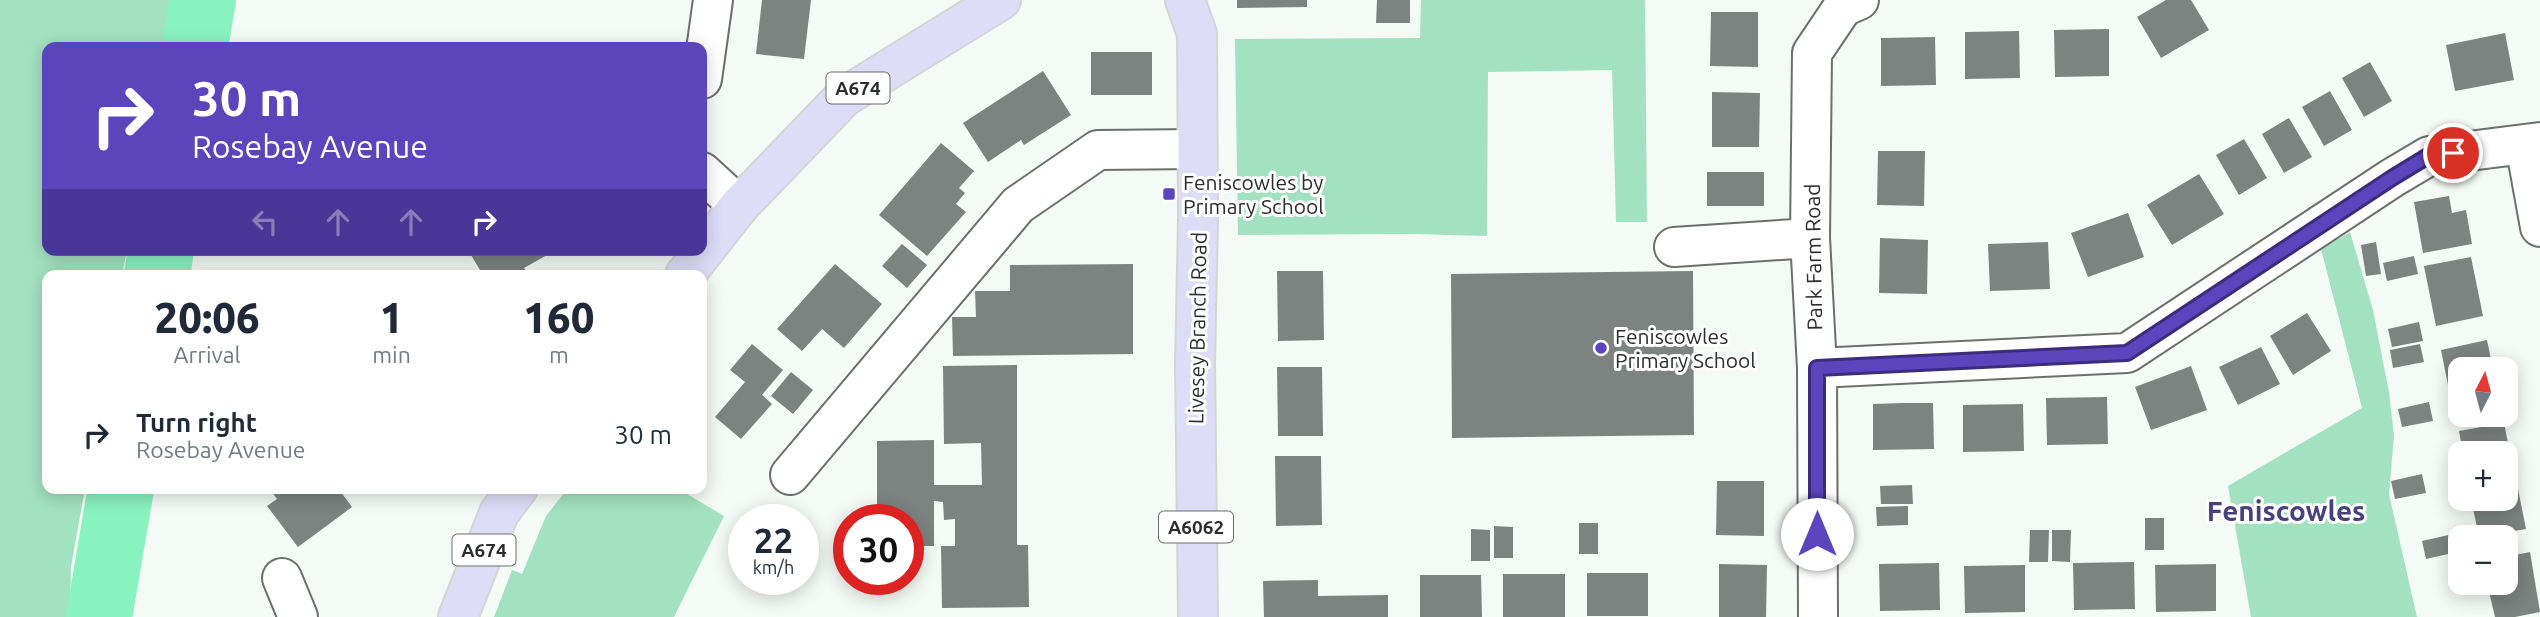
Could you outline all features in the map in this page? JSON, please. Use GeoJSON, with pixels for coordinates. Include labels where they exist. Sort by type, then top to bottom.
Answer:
{"type":"FeatureCollection","features":[{"type":"Feature","properties":{"kind":"main road","name":"A674"},"geometry":{"type":"LineString","coordinates":[[707,247],[739,206],[844,97],[1002,0]]}},
{"type":"Feature","properties":{"kind":"main road","name":"Livesey Branch Road"},"geometry":{"type":"LineString","coordinates":[[1185,0],[1198,33],[1195,364],[1198,617]]}},
{"type":"Feature","properties":{"kind":"main road","name":"A674"},"geometry":{"type":"LineString","coordinates":[[689,270],[700,256]]}},
{"type":"Feature","properties":{"kind":"main road","name":"A674"},"geometry":{"type":"LineString","coordinates":[[458,617],[499,513],[513,494]]}},
{"type":"Feature","properties":{"kind":"street"},"geometry":{"type":"LineString","coordinates":[[707,43],[713,0]]}},
{"type":"Feature","properties":{"kind":"street","name":"Park Farm Road"},"geometry":{"type":"LineString","coordinates":[[1818,617],[1817,368],[1810,238],[1812,53],[1843,7],[1859,0]]}},
{"type":"Feature","properties":{"kind":"street"},"geometry":{"type":"LineString","coordinates":[[1817,368],[2127,353],[2428,156],[2532,143],[2540,227]]}},
{"type":"Feature","properties":{"kind":"street"},"geometry":{"type":"LineString","coordinates":[[790,475],[1018,205],[1098,150],[1197,149]]}},
{"type":"Feature","properties":{"kind":"street"},"geometry":{"type":"LineString","coordinates":[[707,177],[739,206]]}},
{"type":"Feature","properties":{"kind":"street"},"geometry":{"type":"LineString","coordinates":[[1674,247],[1810,238]]}},
{"type":"Feature","properties":{"kind":"street"},"geometry":{"type":"LineString","coordinates":[[282,578],[298,617]]}},
{"type":"Feature","properties":{"kind":"green space"},"geometry":{"type":"Polygon","coordinates":[[[0,0],[171,0],[163,42],[42,42],[42,256],[126,256],[123,270],[42,270],[42,494],[84,494],[71,567],[70,617],[0,617],[0,0]]]}},
{"type":"Feature","properties":{"kind":"green space"},"geometry":{"type":"Polygon","coordinates":[[[1421,0],[1645,0],[1647,222],[1616,222],[1612,70],[1488,72],[1487,236],[1238,235],[1235,39],[1420,38],[1421,0]]]}},
{"type":"Feature","properties":{"kind":"green space"},"geometry":{"type":"Polygon","coordinates":[[[2350,232],[2373,310],[2389,392],[2394,436],[2389,494],[2417,617],[2251,617],[2228,486],[2362,408],[2321,249],[2350,232]]]}},
{"type":"Feature","properties":{"kind":"green space"},"geometry":{"type":"Polygon","coordinates":[[[563,494],[687,494],[724,516],[674,617],[494,617],[512,570],[522,574],[546,516],[563,494]]]}},
{"type":"Feature","properties":{"kind":"building"},"geometry":{"type":"Polygon","coordinates":[[[762,0],[811,0],[804,59],[756,54],[762,0]]]}},
{"type":"Feature","properties":{"kind":"building"},"geometry":{"type":"Polygon","coordinates":[[[1237,0],[1307,0],[1307,7],[1237,8],[1237,0]]]}},
{"type":"Feature","properties":{"kind":"building"},"geometry":{"type":"Polygon","coordinates":[[[1377,0],[1410,0],[1410,23],[1376,23],[1377,0]]]}},
{"type":"Feature","properties":{"kind":"building"},"geometry":{"type":"Polygon","coordinates":[[[2166,0],[2191,0],[2209,30],[2161,58],[2137,17],[2166,0]]]}},
{"type":"Feature","properties":{"kind":"building"},"geometry":{"type":"Polygon","coordinates":[[[1711,12],[1758,12],[1758,67],[1710,66],[1711,12]]]}},
{"type":"Feature","properties":{"kind":"building"},"geometry":{"type":"Polygon","coordinates":[[[2109,29],[2109,76],[2055,77],[2054,30],[2109,29]]]}},
{"type":"Feature","properties":{"kind":"building"},"geometry":{"type":"Polygon","coordinates":[[[2019,31],[2020,78],[1965,79],[1965,32],[2019,31]]]}},
{"type":"Feature","properties":{"kind":"building"},"geometry":{"type":"Polygon","coordinates":[[[2505,33],[2514,80],[2455,91],[2446,45],[2505,33]]]}},
{"type":"Feature","properties":{"kind":"building"},"geometry":{"type":"Polygon","coordinates":[[[1935,37],[1936,85],[1881,86],[1881,38],[1935,37]]]}},
{"type":"Feature","properties":{"kind":"building"},"geometry":{"type":"Polygon","coordinates":[[[1091,52],[1152,52],[1152,95],[1091,95],[1091,52]]]}},
{"type":"Feature","properties":{"kind":"building"},"geometry":{"type":"Polygon","coordinates":[[[2370,62],[2392,101],[2364,117],[2342,78],[2370,62]]]}},
{"type":"Feature","properties":{"kind":"building"},"geometry":{"type":"Polygon","coordinates":[[[1043,71],[1071,115],[1024,145],[1021,140],[988,162],[963,123],[1043,71]]]}},
{"type":"Feature","properties":{"kind":"building"},"geometry":{"type":"Polygon","coordinates":[[[2330,91],[2352,130],[2324,146],[2302,107],[2330,91]]]}},
{"type":"Feature","properties":{"kind":"building"},"geometry":{"type":"Polygon","coordinates":[[[1712,92],[1760,93],[1759,147],[1712,147],[1712,92]]]}},
{"type":"Feature","properties":{"kind":"building"},"geometry":{"type":"Polygon","coordinates":[[[2289,118],[2312,157],[2284,173],[2262,134],[2289,118]]]}},
{"type":"Feature","properties":{"kind":"building"},"geometry":{"type":"Polygon","coordinates":[[[2244,139],[2267,178],[2239,195],[2216,155],[2244,139]]]}},
{"type":"Feature","properties":{"kind":"building"},"geometry":{"type":"Polygon","coordinates":[[[941,143],[974,171],[959,188],[965,193],[956,204],[966,212],[927,256],[879,215],[941,143]]]}},
{"type":"Feature","properties":{"kind":"building"},"geometry":{"type":"Polygon","coordinates":[[[1878,151],[1925,151],[1924,206],[1877,205],[1878,151]]]}},
{"type":"Feature","properties":{"kind":"building"},"geometry":{"type":"Polygon","coordinates":[[[1707,172],[1764,172],[1764,206],[1707,206],[1707,172]]]}},
{"type":"Feature","properties":{"kind":"building"},"geometry":{"type":"Polygon","coordinates":[[[2199,174],[2224,214],[2172,245],[2147,205],[2199,174]]]}},
{"type":"Feature","properties":{"kind":"building"},"geometry":{"type":"Polygon","coordinates":[[[2449,196],[2452,213],[2466,210],[2472,244],[2423,253],[2414,202],[2449,196]]]}},
{"type":"Feature","properties":{"kind":"building"},"geometry":{"type":"Polygon","coordinates":[[[2128,213],[2144,257],[2088,277],[2071,233],[2128,213]]]}},
{"type":"Feature","properties":{"kind":"building"},"geometry":{"type":"Polygon","coordinates":[[[1880,238],[1928,240],[1927,294],[1879,293],[1880,238]]]}},
{"type":"Feature","properties":{"kind":"building"},"geometry":{"type":"Polygon","coordinates":[[[2048,242],[2050,289],[1990,291],[1988,244],[2048,242]]]}},
{"type":"Feature","properties":{"kind":"building"},"geometry":{"type":"Polygon","coordinates":[[[2376,242],[2381,274],[2366,276],[2361,245],[2376,242]]]}},
{"type":"Feature","properties":{"kind":"building"},"geometry":{"type":"Polygon","coordinates":[[[902,244],[927,265],[907,288],[882,266],[902,244]]]}},
{"type":"Feature","properties":{"kind":"building"},"geometry":{"type":"Polygon","coordinates":[[[472,256],[545,256],[524,268],[525,270],[480,270],[472,256]]]}},
{"type":"Feature","properties":{"kind":"building"},"geometry":{"type":"Polygon","coordinates":[[[2414,256],[2418,274],[2387,281],[2383,263],[2414,256]]]}},
{"type":"Feature","properties":{"kind":"building"},"geometry":{"type":"Polygon","coordinates":[[[2471,257],[2483,316],[2436,326],[2424,266],[2471,257]]]}},
{"type":"Feature","properties":{"kind":"building"},"geometry":{"type":"Polygon","coordinates":[[[835,264],[882,304],[844,348],[822,329],[802,351],[777,329],[835,264]]]}},
{"type":"Feature","properties":{"kind":"building"},"geometry":{"type":"Polygon","coordinates":[[[1133,264],[1133,354],[953,356],[952,317],[976,317],[975,291],[1010,291],[1010,265],[1133,264]]]}},
{"type":"Feature","properties":{"kind":"building"},"geometry":{"type":"Polygon","coordinates":[[[1277,271],[1323,271],[1324,340],[1278,341],[1277,271]]]}},
{"type":"Feature","properties":{"kind":"building"},"geometry":{"type":"Polygon","coordinates":[[[1693,271],[1694,435],[1452,438],[1451,274],[1693,271]]]}},
{"type":"Feature","properties":{"kind":"building"},"geometry":{"type":"Polygon","coordinates":[[[2307,313],[2331,351],[2293,375],[2270,336],[2307,313]]]}},
{"type":"Feature","properties":{"kind":"building"},"geometry":{"type":"Polygon","coordinates":[[[2419,322],[2423,341],[2392,347],[2388,329],[2419,322]]]}},
{"type":"Feature","properties":{"kind":"building"},"geometry":{"type":"Polygon","coordinates":[[[2487,340],[2491,357],[2448,357],[2448,385],[2441,350],[2487,340]]]}},
{"type":"Feature","properties":{"kind":"building"},"geometry":{"type":"Polygon","coordinates":[[[752,344],[783,370],[762,395],[772,404],[741,439],[715,417],[745,382],[730,370],[752,344]]]}},
{"type":"Feature","properties":{"kind":"building"},"geometry":{"type":"Polygon","coordinates":[[[2420,344],[2424,362],[2393,368],[2390,350],[2420,344]]]}},
{"type":"Feature","properties":{"kind":"building"},"geometry":{"type":"Polygon","coordinates":[[[2261,347],[2280,384],[2238,405],[2219,367],[2261,347]]]}},
{"type":"Feature","properties":{"kind":"building"},"geometry":{"type":"Polygon","coordinates":[[[1017,365],[1017,545],[1028,545],[1029,607],[942,608],[941,546],[955,546],[955,519],[944,520],[943,502],[934,501],[934,546],[924,546],[924,504],[877,504],[877,441],[934,440],[934,485],[982,485],[981,443],[944,444],[943,366],[1017,365]]]}},
{"type":"Feature","properties":{"kind":"building"},"geometry":{"type":"Polygon","coordinates":[[[2191,366],[2207,410],[2151,430],[2135,387],[2191,366]]]}},
{"type":"Feature","properties":{"kind":"building"},"geometry":{"type":"Polygon","coordinates":[[[1277,367],[1322,367],[1323,436],[1278,436],[1277,367]]]}},
{"type":"Feature","properties":{"kind":"building"},"geometry":{"type":"Polygon","coordinates":[[[791,372],[813,390],[793,414],[771,396],[791,372]]]}},
{"type":"Feature","properties":{"kind":"building"},"geometry":{"type":"Polygon","coordinates":[[[2107,397],[2108,444],[2047,445],[2046,398],[2107,397]]]}},
{"type":"Feature","properties":{"kind":"building"},"geometry":{"type":"Polygon","coordinates":[[[2429,402],[2433,421],[2402,427],[2398,409],[2429,402]]]}},
{"type":"Feature","properties":{"kind":"building"},"geometry":{"type":"Polygon","coordinates":[[[1933,403],[1934,449],[1873,450],[1873,404],[1933,403]]]}},
{"type":"Feature","properties":{"kind":"building"},"geometry":{"type":"Polygon","coordinates":[[[2023,404],[2024,451],[1963,452],[1963,405],[2023,404]]]}},
{"type":"Feature","properties":{"kind":"building"},"geometry":{"type":"Polygon","coordinates":[[[2505,427],[2508,441],[2461,441],[2459,431],[2505,427]]]}},
{"type":"Feature","properties":{"kind":"building"},"geometry":{"type":"Polygon","coordinates":[[[1275,456],[1321,456],[1322,525],[1276,526],[1275,456]]]}},
{"type":"Feature","properties":{"kind":"building"},"geometry":{"type":"Polygon","coordinates":[[[2422,474],[2426,493],[2395,499],[2391,481],[2422,474]]]}},
{"type":"Feature","properties":{"kind":"building"},"geometry":{"type":"Polygon","coordinates":[[[1717,481],[1764,481],[1764,536],[1716,535],[1717,481]]]}},
{"type":"Feature","properties":{"kind":"building"},"geometry":{"type":"Polygon","coordinates":[[[1912,485],[1913,504],[1881,504],[1880,486],[1912,485]]]}},
{"type":"Feature","properties":{"kind":"building"},"geometry":{"type":"Polygon","coordinates":[[[2518,489],[2526,529],[2518,530],[2518,525],[2476,525],[2474,511],[2518,511],[2518,489]]]}},
{"type":"Feature","properties":{"kind":"building"},"geometry":{"type":"Polygon","coordinates":[[[273,494],[342,494],[352,507],[298,547],[267,506],[277,499],[273,494]]]}},
{"type":"Feature","properties":{"kind":"building"},"geometry":{"type":"Polygon","coordinates":[[[1908,506],[1908,525],[1877,526],[1876,507],[1908,506]]]}},
{"type":"Feature","properties":{"kind":"building"},"geometry":{"type":"Polygon","coordinates":[[[2145,518],[2164,518],[2164,550],[2145,550],[2145,518]]]}},
{"type":"Feature","properties":{"kind":"building"},"geometry":{"type":"Polygon","coordinates":[[[1579,523],[1598,523],[1598,554],[1579,554],[1579,523]]]}},
{"type":"Feature","properties":{"kind":"building"},"geometry":{"type":"Polygon","coordinates":[[[1494,526],[1513,527],[1513,558],[1494,558],[1494,526]]]}},
{"type":"Feature","properties":{"kind":"building"},"geometry":{"type":"Polygon","coordinates":[[[1471,529],[1490,530],[1490,561],[1471,561],[1471,529]]]}},
{"type":"Feature","properties":{"kind":"building"},"geometry":{"type":"Polygon","coordinates":[[[2030,530],[2049,530],[2048,562],[2029,562],[2030,530]]]}},
{"type":"Feature","properties":{"kind":"building"},"geometry":{"type":"Polygon","coordinates":[[[2052,530],[2071,530],[2070,562],[2052,561],[2052,530]]]}},
{"type":"Feature","properties":{"kind":"building"},"geometry":{"type":"Polygon","coordinates":[[[2448,535],[2448,554],[2426,559],[2422,541],[2448,535]]]}},
{"type":"Feature","properties":{"kind":"building"},"geometry":{"type":"Polygon","coordinates":[[[2530,552],[2540,612],[2515,617],[2495,617],[2490,595],[2518,595],[2518,554],[2530,552]]]}},
{"type":"Feature","properties":{"kind":"building"},"geometry":{"type":"Polygon","coordinates":[[[2134,562],[2135,609],[2074,610],[2073,563],[2134,562]]]}},
{"type":"Feature","properties":{"kind":"building"},"geometry":{"type":"Polygon","coordinates":[[[1939,563],[1940,610],[1880,611],[1879,564],[1939,563]]]}},
{"type":"Feature","properties":{"kind":"building"},"geometry":{"type":"Polygon","coordinates":[[[1719,564],[1767,565],[1766,617],[1719,617],[1719,564]]]}},
{"type":"Feature","properties":{"kind":"building"},"geometry":{"type":"Polygon","coordinates":[[[2216,564],[2216,611],[2156,612],[2155,565],[2216,564]]]}},
{"type":"Feature","properties":{"kind":"building"},"geometry":{"type":"Polygon","coordinates":[[[2025,565],[2025,612],[1965,613],[1964,566],[2025,565]]]}},
{"type":"Feature","properties":{"kind":"building"},"geometry":{"type":"Polygon","coordinates":[[[1587,573],[1648,573],[1648,616],[1587,616],[1587,573]]]}},
{"type":"Feature","properties":{"kind":"building"},"geometry":{"type":"Polygon","coordinates":[[[1503,574],[1565,574],[1565,617],[1503,617],[1503,574]]]}},
{"type":"Feature","properties":{"kind":"building"},"geometry":{"type":"Polygon","coordinates":[[[1420,575],[1481,575],[1482,617],[1420,617],[1420,575]]]}},
{"type":"Feature","properties":{"kind":"building"},"geometry":{"type":"Polygon","coordinates":[[[1318,580],[1318,596],[1388,595],[1388,617],[1264,617],[1263,581],[1318,580]]]}},
{"type":"Feature","properties":{"kind":"waterway"},"geometry":{"type":"LineString","coordinates":[[196,42],[203,0]]}},
{"type":"Feature","properties":{"kind":"waterway"},"geometry":{"type":"LineString","coordinates":[[158,270],[160,256]]}},
{"type":"Feature","properties":{"kind":"waterway"},"geometry":{"type":"LineString","coordinates":[[99,617],[120,494]]}},
{"type":"Feature","properties":{"kind":"place","name":"Feniscowles by Primary School"},"geometry":{"type":"Point","coordinates":[1169,194]}},
{"type":"Feature","properties":{"kind":"place","name":"Feniscowles Primary School"},"geometry":{"type":"Point","coordinates":[1601,348]}},
{"type":"Feature","properties":{"kind":"district","name":"Feniscowles"},"geometry":{"type":"Point","coordinates":[2286,510]}},
{"type":"Feature","properties":{"kind":"route"},"geometry":{"type":"LineString","coordinates":[[1817,534],[1817,368],[2127,353],[2392,178],[2428,156],[2453,153]]}}]}
